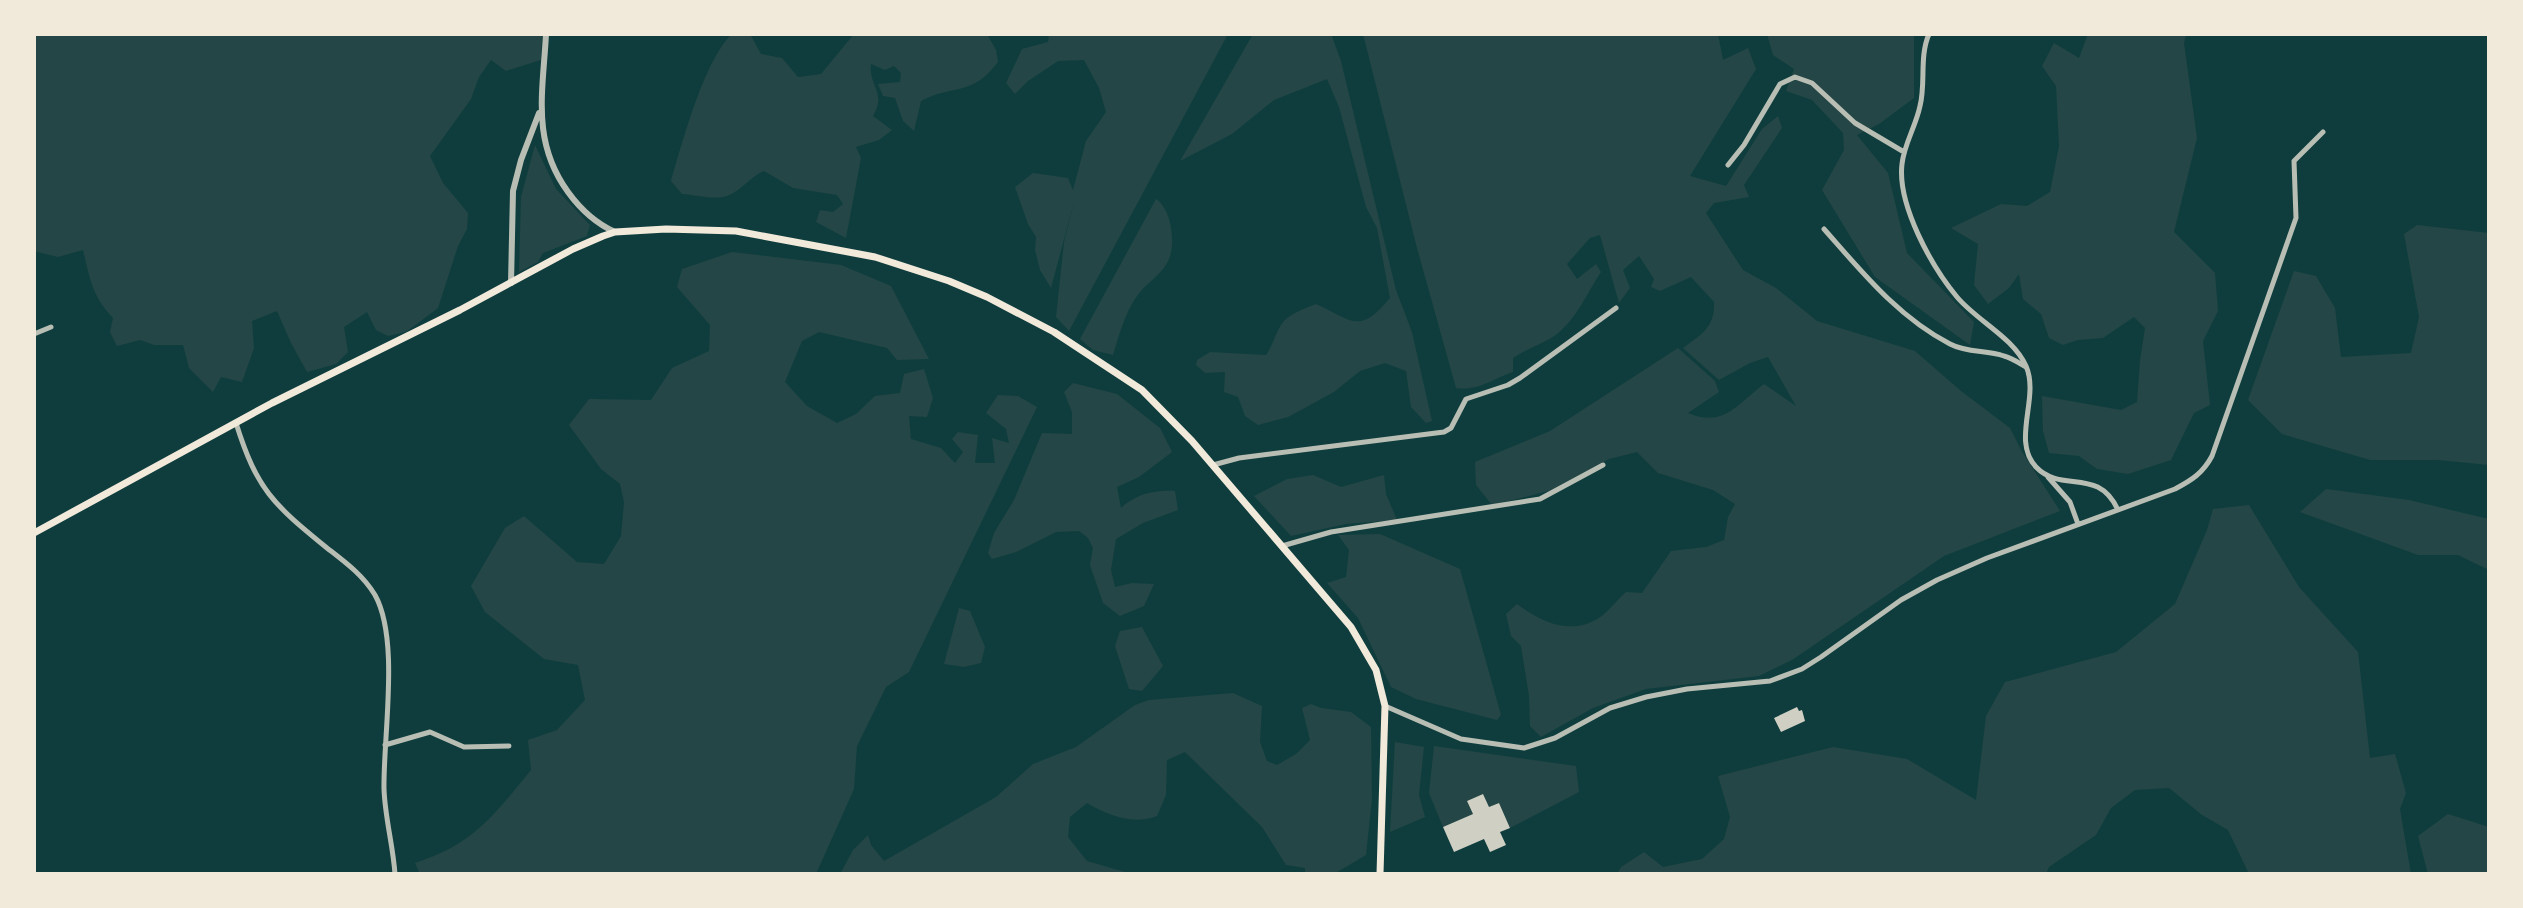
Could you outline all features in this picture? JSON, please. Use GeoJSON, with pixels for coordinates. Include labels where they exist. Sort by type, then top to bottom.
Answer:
{"type":"FeatureCollection","features":[{"type":"Feature","properties":{"kind":"main road"},"geometry":{"type":"LineString","coordinates":[[34,533],[236,423],[573,249],[615,232],[702,229],[772,236],[875,257],[949,281],[1023,315],[1114,370],[1162,408],[1361,642],[1376,670],[1385,706],[1380,874]]}},
{"type":"Feature","properties":{"kind":"street"},"geometry":{"type":"LineString","coordinates":[[546,34],[541,110],[545,148],[556,174],[576,203],[588,216],[615,232]]}},
{"type":"Feature","properties":{"kind":"street"},"geometry":{"type":"LineString","coordinates":[[1929,34],[1920,107],[1904,152],[1902,184],[1908,205],[1930,258],[1958,299],[2010,347],[2026,368],[2029,390],[2025,445],[2036,466],[2070,502],[2078,524]]}},
{"type":"Feature","properties":{"kind":"street"},"geometry":{"type":"LineString","coordinates":[[1728,165],[1749,137],[1780,84],[1795,77],[1812,83],[1855,123],[1904,152]]}},
{"type":"Feature","properties":{"kind":"street"},"geometry":{"type":"LineString","coordinates":[[511,283],[513,191],[521,160],[541,110]]}},
{"type":"Feature","properties":{"kind":"street"},"geometry":{"type":"LineString","coordinates":[[1385,706],[1461,739],[1524,748],[1555,738],[1596,714],[1646,697],[1704,687],[1757,684],[1785,677],[1821,657],[1917,590],[1987,558],[2193,480],[2205,470],[2296,218],[2294,161],[2323,132]]}},
{"type":"Feature","properties":{"kind":"street"},"geometry":{"type":"LineString","coordinates":[[1824,229],[1887,299],[1929,331],[1951,345],[2002,355],[2026,368]]}},
{"type":"Feature","properties":{"kind":"street"},"geometry":{"type":"LineString","coordinates":[[1213,465],[1239,458],[1444,432],[1451,428],[1466,399],[1520,378],[1616,308]]}},
{"type":"Feature","properties":{"kind":"street"},"geometry":{"type":"LineString","coordinates":[[34,334],[51,327]]}},
{"type":"Feature","properties":{"kind":"street"},"geometry":{"type":"LineString","coordinates":[[236,423],[263,490],[291,518],[359,574],[377,599],[388,658],[385,804],[395,874]]}},
{"type":"Feature","properties":{"kind":"street"},"geometry":{"type":"LineString","coordinates":[[1282,546],[1331,532],[1540,499],[1603,465]]}},
{"type":"Feature","properties":{"kind":"street"},"geometry":{"type":"LineString","coordinates":[[2044,473],[2097,486],[2106,491],[2118,510]]}},
{"type":"Feature","properties":{"kind":"street"},"geometry":{"type":"LineString","coordinates":[[385,745],[430,732],[464,747],[509,746]]}},
{"type":"Feature","properties":{"kind":"shaded area"},"geometry":{"type":"Polygon","coordinates":[[[34,34],[542,34],[541,60],[506,71],[491,60],[479,77],[471,99],[430,156],[443,183],[468,213],[467,229],[458,246],[438,308],[406,332],[388,336],[376,330],[367,312],[344,327],[348,352],[336,364],[307,372],[277,311],[252,321],[254,348],[242,382],[221,377],[213,392],[189,368],[183,345],[154,345],[140,340],[117,346],[110,332],[113,318],[96,294],[83,250],[58,257],[34,251],[34,34]]]}},
{"type":"Feature","properties":{"kind":"shaded area"},"geometry":{"type":"Polygon","coordinates":[[[732,34],[750,34],[761,54],[782,58],[798,77],[821,74],[854,34],[987,34],[996,50],[998,62],[970,85],[921,101],[914,131],[903,121],[895,98],[883,96],[878,84],[900,82],[901,73],[894,66],[885,70],[871,64],[878,95],[873,116],[892,130],[879,140],[856,147],[861,158],[846,238],[816,222],[820,210],[833,212],[843,204],[837,195],[793,188],[764,171],[732,194],[722,197],[682,194],[671,181],[703,82],[732,34]]]}},
{"type":"Feature","properties":{"kind":"shaded area"},"geometry":{"type":"Polygon","coordinates":[[[1049,34],[1228,34],[1069,331],[1056,317],[1064,242],[1074,202],[1051,288],[1040,270],[1035,250],[1036,237],[1015,187],[1033,173],[1068,178],[1073,190],[1086,141],[1106,112],[1099,88],[1084,60],[1058,61],[1015,94],[1006,83],[1022,49],[1048,42],[1049,34]]]}},
{"type":"Feature","properties":{"kind":"shaded area"},"geometry":{"type":"Polygon","coordinates":[[[1253,34],[1331,34],[1341,61],[1396,290],[1412,332],[1432,421],[1426,423],[1411,407],[1406,371],[1385,363],[1360,371],[1334,392],[1288,417],[1258,425],[1245,416],[1238,397],[1224,392],[1225,372],[1205,373],[1196,365],[1197,360],[1210,352],[1266,355],[1284,321],[1316,304],[1348,319],[1363,321],[1390,298],[1377,228],[1366,207],[1339,107],[1327,79],[1274,100],[1232,134],[1180,161],[1253,34]]]}},
{"type":"Feature","properties":{"kind":"shaded area"},"geometry":{"type":"Polygon","coordinates":[[[1363,34],[1718,34],[1723,60],[1748,48],[1756,69],[1690,176],[1726,186],[1762,129],[1778,116],[1782,128],[1744,185],[1749,197],[1714,203],[1706,213],[1743,270],[1776,288],[1817,321],[1915,351],[2010,428],[2060,511],[1944,556],[1792,660],[1759,676],[1646,689],[1593,708],[1541,737],[1530,726],[1521,646],[1511,636],[1506,614],[1517,604],[1556,624],[1577,626],[1588,623],[1602,615],[1626,592],[1642,593],[1671,551],[1706,547],[1724,540],[1728,517],[1735,504],[1713,490],[1658,473],[1637,452],[1609,459],[1549,491],[1492,505],[1476,485],[1475,462],[1550,431],[1678,348],[1715,381],[1719,392],[1688,413],[1700,417],[1720,416],[1764,384],[1796,406],[1768,357],[1719,380],[1683,348],[1706,329],[1714,311],[1714,302],[1691,277],[1660,291],[1651,287],[1654,279],[1639,256],[1623,270],[1630,288],[1619,303],[1600,235],[1590,238],[1567,264],[1577,279],[1596,264],[1601,272],[1564,328],[1513,358],[1513,372],[1478,386],[1456,388],[1363,34]]]}},
{"type":"Feature","properties":{"kind":"shaded area"},"geometry":{"type":"Polygon","coordinates":[[[1767,34],[1914,34],[1914,98],[1879,124],[1857,135],[1888,173],[1907,253],[1974,322],[1970,345],[1875,277],[1822,190],[1844,150],[1843,133],[1812,100],[1786,91],[1794,69],[1773,55],[1767,34]]]}},
{"type":"Feature","properties":{"kind":"shaded area"},"geometry":{"type":"Polygon","coordinates":[[[2088,34],[2186,34],[2184,43],[2197,138],[2174,232],[2215,273],[2218,311],[2203,341],[2210,405],[2194,413],[2171,460],[2128,474],[2097,469],[2079,456],[2049,453],[2043,431],[2042,396],[2121,410],[2137,402],[2145,328],[2134,317],[2103,338],[2063,345],[2049,338],[2041,314],[2023,299],[2019,274],[2009,288],[1988,304],[1974,285],[1978,244],[1951,228],[2001,204],[2027,206],[2050,192],[2059,146],[2056,86],[2042,66],[2054,43],[2079,58],[2088,34]]]}},
{"type":"Feature","properties":{"kind":"shaded area"},"geometry":{"type":"Polygon","coordinates":[[[535,145],[556,189],[590,225],[587,236],[543,253],[538,262],[519,272],[521,197],[535,145]]]}},
{"type":"Feature","properties":{"kind":"shaded area"},"geometry":{"type":"Polygon","coordinates":[[[1156,199],[1169,219],[1172,238],[1170,256],[1164,268],[1133,303],[1113,355],[1093,350],[1080,339],[1156,199]]]}},
{"type":"Feature","properties":{"kind":"shaded area"},"geometry":{"type":"Polygon","coordinates":[[[2417,225],[2489,233],[2489,465],[2438,460],[2370,460],[2282,434],[2248,400],[2294,271],[2316,276],[2335,308],[2341,357],[2411,353],[2419,317],[2404,234],[2417,225]]]}},
{"type":"Feature","properties":{"kind":"shaded area"},"geometry":{"type":"Polygon","coordinates":[[[732,252],[841,265],[891,286],[929,359],[897,360],[887,348],[819,332],[802,341],[785,382],[807,406],[837,423],[856,414],[875,396],[900,393],[904,374],[924,369],[933,398],[927,417],[909,416],[911,439],[941,448],[955,463],[963,452],[952,439],[958,432],[978,435],[975,463],[995,463],[992,438],[1009,443],[1006,429],[986,413],[998,395],[1018,396],[1037,407],[909,672],[886,687],[857,746],[854,789],[816,874],[420,874],[415,863],[453,847],[481,827],[531,770],[528,740],[557,730],[585,700],[578,665],[544,659],[485,612],[471,586],[505,528],[524,516],[577,562],[604,564],[621,536],[624,502],[620,484],[601,469],[569,425],[589,399],[651,400],[672,368],[709,351],[710,325],[677,287],[682,269],[732,252]]]}},
{"type":"Feature","properties":{"kind":"shaded area"},"geometry":{"type":"Polygon","coordinates":[[[1073,383],[1117,394],[1160,428],[1172,452],[1139,477],[1117,487],[1121,508],[1146,494],[1175,491],[1178,510],[1143,523],[1116,539],[1111,570],[1115,587],[1132,583],[1154,584],[1144,606],[1120,616],[1103,603],[1090,565],[1093,548],[1088,538],[1079,531],[1056,532],[1016,552],[992,559],[988,553],[994,533],[1014,500],[1042,433],[1072,434],[1072,412],[1064,392],[1073,383]]]}},
{"type":"Feature","properties":{"kind":"shaded area"},"geometry":{"type":"Polygon","coordinates":[[[1313,475],[1341,487],[1384,475],[1386,494],[1397,520],[1346,524],[1291,536],[1254,496],[1287,479],[1313,475]]]}},
{"type":"Feature","properties":{"kind":"shaded area"},"geometry":{"type":"Polygon","coordinates":[[[2326,489],[2409,500],[2489,519],[2489,570],[2458,555],[2418,555],[2300,512],[2326,489]]]}},
{"type":"Feature","properties":{"kind":"shaded area"},"geometry":{"type":"Polygon","coordinates":[[[2249,505],[2299,587],[2358,652],[2370,758],[2395,754],[2406,793],[2400,809],[2411,874],[2249,874],[2228,830],[2202,815],[2169,788],[2135,790],[2111,808],[2096,835],[2049,867],[2046,874],[1617,874],[1621,867],[1644,852],[1663,867],[1702,859],[1724,839],[1730,817],[1718,776],[1833,747],[1907,759],[1976,800],[1986,716],[2005,682],[2116,652],[2175,604],[2213,509],[2249,505]]]}},
{"type":"Feature","properties":{"kind":"shaded area"},"geometry":{"type":"Polygon","coordinates":[[[1380,534],[1460,569],[1501,715],[1497,720],[1416,699],[1391,687],[1358,618],[1327,583],[1346,577],[1349,550],[1338,535],[1380,534]]]}},
{"type":"Feature","properties":{"kind":"shaded area"},"geometry":{"type":"Polygon","coordinates":[[[959,608],[970,611],[985,647],[981,663],[964,667],[944,664],[959,608]]]}},
{"type":"Feature","properties":{"kind":"shaded area"},"geometry":{"type":"Polygon","coordinates":[[[1142,627],[1163,666],[1142,691],[1129,689],[1115,646],[1120,631],[1142,627]]]}},
{"type":"Feature","properties":{"kind":"shaded area"},"geometry":{"type":"Polygon","coordinates":[[[1233,693],[1262,706],[1260,742],[1267,761],[1277,765],[1296,754],[1310,740],[1302,708],[1311,704],[1351,712],[1371,727],[1372,799],[1366,855],[1334,874],[1305,874],[1305,868],[1286,865],[1262,827],[1185,752],[1167,760],[1166,795],[1157,816],[1139,820],[1121,818],[1087,803],[1070,817],[1068,837],[1087,861],[1132,874],[840,874],[853,850],[868,835],[871,845],[884,861],[996,797],[1033,764],[1076,747],[1135,705],[1149,700],[1233,693]]]}},
{"type":"Feature","properties":{"kind":"shaded area"},"geometry":{"type":"Polygon","coordinates":[[[1395,742],[1424,747],[1419,795],[1425,817],[1390,832],[1395,742]]]}},
{"type":"Feature","properties":{"kind":"shaded area"},"geometry":{"type":"Polygon","coordinates":[[[1434,746],[1576,766],[1579,792],[1510,828],[1499,803],[1489,807],[1483,794],[1467,801],[1473,814],[1443,827],[1429,793],[1434,746]]]}},
{"type":"Feature","properties":{"kind":"shaded area"},"geometry":{"type":"Polygon","coordinates":[[[2448,814],[2489,827],[2489,874],[2428,874],[2418,836],[2448,814]]]}},
{"type":"Feature","properties":{"kind":"building"},"geometry":{"type":"Polygon","coordinates":[[[1797,707],[1799,711],[1802,710],[1805,721],[1781,732],[1774,718],[1797,707]]]}},
{"type":"Feature","properties":{"kind":"building"},"geometry":{"type":"Polygon","coordinates":[[[1483,794],[1489,807],[1499,803],[1510,828],[1500,832],[1506,845],[1490,852],[1484,839],[1454,852],[1443,827],[1473,814],[1467,801],[1483,794]]]}}]}
